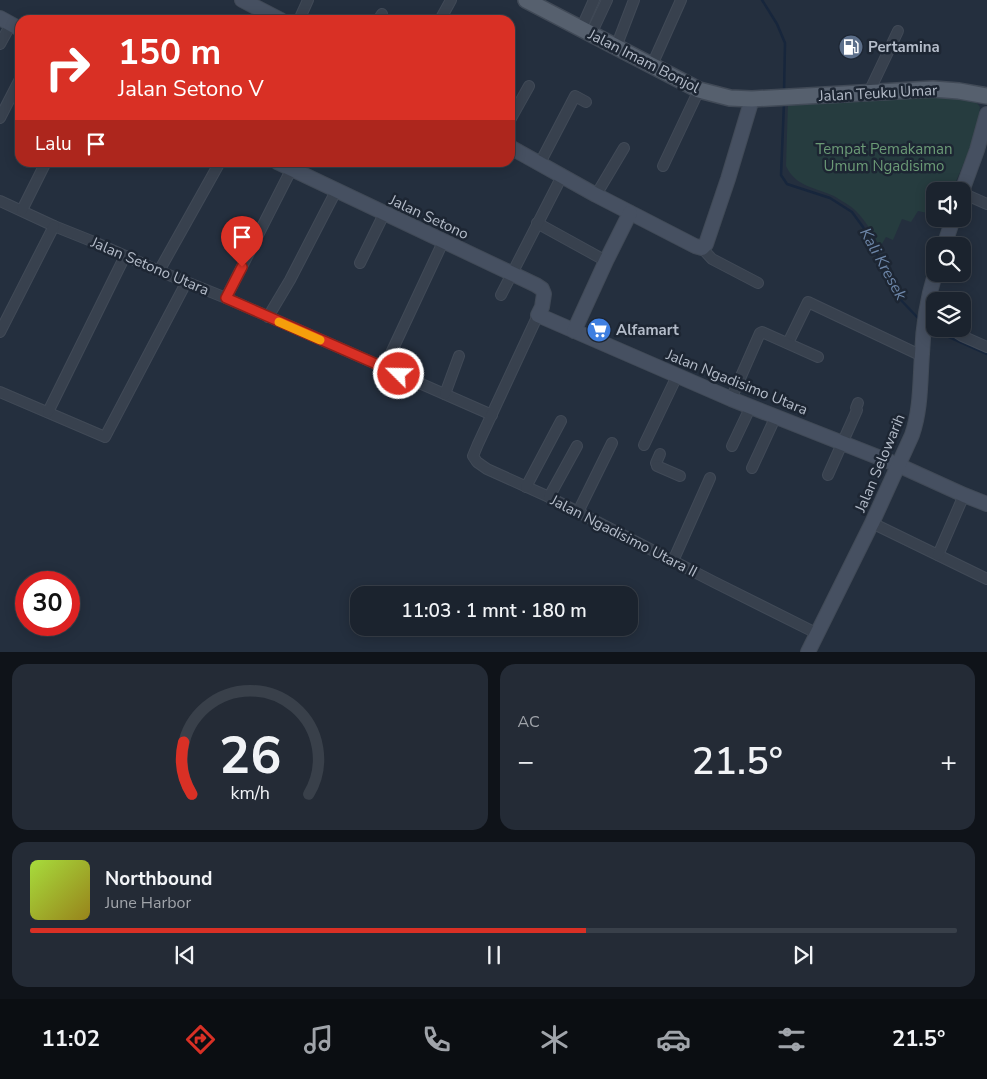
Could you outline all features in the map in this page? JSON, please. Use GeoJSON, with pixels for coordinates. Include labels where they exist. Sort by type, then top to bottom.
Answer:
{"type":"FeatureCollection","features":[{"type":"Feature","properties":{"kind":"main road","name":"Jalan Imam Bonjol"},"geometry":{"type":"LineString","coordinates":[[528,0],[699,90],[730,98],[769,99]]}},
{"type":"Feature","properties":{"kind":"main road","name":"Jalan Teuku Umar"},"geometry":{"type":"LineString","coordinates":[[769,99],[933,89],[987,96]]}},
{"type":"Feature","properties":{"kind":"street"},"geometry":{"type":"LineString","coordinates":[[242,0],[271,15]]}},
{"type":"Feature","properties":{"kind":"street"},"geometry":{"type":"LineString","coordinates":[[301,15],[308,0]]}},
{"type":"Feature","properties":{"kind":"street"},"geometry":{"type":"LineString","coordinates":[[443,15],[451,0]]}},
{"type":"Feature","properties":{"kind":"street"},"geometry":{"type":"LineString","coordinates":[[586,31],[594,0]]}},
{"type":"Feature","properties":{"kind":"street"},"geometry":{"type":"LineString","coordinates":[[586,31],[607,0]]}},
{"type":"Feature","properties":{"kind":"street"},"geometry":{"type":"LineString","coordinates":[[616,47],[634,0]]}},
{"type":"Feature","properties":{"kind":"street"},"geometry":{"type":"LineString","coordinates":[[652,65],[681,0]]}},
{"type":"Feature","properties":{"kind":"street"},"geometry":{"type":"LineString","coordinates":[[0,44],[10,24]]}},
{"type":"Feature","properties":{"kind":"street"},"geometry":{"type":"LineString","coordinates":[[869,92],[898,31]]}},
{"type":"Feature","properties":{"kind":"street"},"geometry":{"type":"LineString","coordinates":[[515,111],[529,86]]}},
{"type":"Feature","properties":{"kind":"street"},"geometry":{"type":"LineString","coordinates":[[0,118],[15,89]]}},
{"type":"Feature","properties":{"kind":"street"},"geometry":{"type":"LineString","coordinates":[[663,166],[699,90]]}},
{"type":"Feature","properties":{"kind":"street"},"geometry":{"type":"LineString","coordinates":[[540,163],[575,96],[586,102]]}},
{"type":"Feature","properties":{"kind":"street"},"geometry":{"type":"LineString","coordinates":[[702,248],[706,244],[725,188],[752,99]]}},
{"type":"Feature","properties":{"kind":"street"},"geometry":{"type":"LineString","coordinates":[[966,182],[987,114]]}},
{"type":"Feature","properties":{"kind":"street"},"geometry":{"type":"LineString","coordinates":[[596,195],[624,148]]}},
{"type":"Feature","properties":{"kind":"street"},"geometry":{"type":"LineString","coordinates":[[515,150],[630,213],[702,248],[712,259],[758,283]]}},
{"type":"Feature","properties":{"kind":"street"},"geometry":{"type":"LineString","coordinates":[[22,210],[44,167]]}},
{"type":"Feature","properties":{"kind":"street"},"geometry":{"type":"LineString","coordinates":[[159,271],[217,167]]}},
{"type":"Feature","properties":{"kind":"street","name":"Jalan Setono"},"geometry":{"type":"LineString","coordinates":[[285,167],[536,285],[544,294],[542,307],[538,315]]}},
{"type":"Feature","properties":{"kind":"street"},"geometry":{"type":"LineString","coordinates":[[226,298],[291,170]]}},
{"type":"Feature","properties":{"kind":"street"},"geometry":{"type":"LineString","coordinates":[[501,295],[562,176]]}},
{"type":"Feature","properties":{"kind":"street"},"geometry":{"type":"LineString","coordinates":[[268,317],[290,280],[336,191]]}},
{"type":"Feature","properties":{"kind":"street"},"geometry":{"type":"LineString","coordinates":[[971,196],[987,204]]}},
{"type":"Feature","properties":{"kind":"street","name":"Jalan Setono Utara"},"geometry":{"type":"LineString","coordinates":[[0,201],[492,414]]}},
{"type":"Feature","properties":{"kind":"street"},"geometry":{"type":"LineString","coordinates":[[574,331],[606,260],[630,213]]}},
{"type":"Feature","properties":{"kind":"street"},"geometry":{"type":"LineString","coordinates":[[360,263],[384,214]]}},
{"type":"Feature","properties":{"kind":"street"},"geometry":{"type":"LineString","coordinates":[[537,223],[606,260]]}},
{"type":"Feature","properties":{"kind":"street"},"geometry":{"type":"LineString","coordinates":[[0,332],[54,226]]}},
{"type":"Feature","properties":{"kind":"street"},"geometry":{"type":"LineString","coordinates":[[384,368],[443,242]]}},
{"type":"Feature","properties":{"kind":"street"},"geometry":{"type":"LineString","coordinates":[[48,412],[125,256]]}},
{"type":"Feature","properties":{"kind":"street"},"geometry":{"type":"LineString","coordinates":[[0,392],[105,437],[186,283]]}},
{"type":"Feature","properties":{"kind":"street"},"geometry":{"type":"LineString","coordinates":[[788,343],[808,302],[922,356]]}},
{"type":"Feature","properties":{"kind":"street"},"geometry":{"type":"LineString","coordinates":[[492,414],[538,315]]}},
{"type":"Feature","properties":{"kind":"street","name":"Jalan Ngadisimo Utara"},"geometry":{"type":"LineString","coordinates":[[538,315],[731,399],[898,464],[987,504]]}},
{"type":"Feature","properties":{"kind":"street","name":"Jalan Selowarih"},"geometry":{"type":"LineString","coordinates":[[808,652],[872,523],[916,425],[923,331],[926,322]]}},
{"type":"Feature","properties":{"kind":"street"},"geometry":{"type":"LineString","coordinates":[[731,399],[760,333],[764,332],[818,357]]}},
{"type":"Feature","properties":{"kind":"street"},"geometry":{"type":"LineString","coordinates":[[964,337],[987,348]]}},
{"type":"Feature","properties":{"kind":"street"},"geometry":{"type":"LineString","coordinates":[[444,394],[459,356]]}},
{"type":"Feature","properties":{"kind":"street"},"geometry":{"type":"LineString","coordinates":[[644,445],[677,376]]}},
{"type":"Feature","properties":{"kind":"street"},"geometry":{"type":"LineString","coordinates":[[828,475],[857,410],[858,403]]}},
{"type":"Feature","properties":{"kind":"street"},"geometry":{"type":"LineString","coordinates":[[732,446],[751,406]]}},
{"type":"Feature","properties":{"kind":"street","name":"Jalan Ngadisimo Utara II"},"geometry":{"type":"LineString","coordinates":[[492,414],[473,456],[477,462],[487,469],[526,486],[818,634]]}},
{"type":"Feature","properties":{"kind":"street"},"geometry":{"type":"LineString","coordinates":[[752,468],[776,416]]}},
{"type":"Feature","properties":{"kind":"street"},"geometry":{"type":"LineString","coordinates":[[526,486],[561,421]]}},
{"type":"Feature","properties":{"kind":"street"},"geometry":{"type":"LineString","coordinates":[[578,512],[612,443]]}},
{"type":"Feature","properties":{"kind":"street"},"geometry":{"type":"LineString","coordinates":[[549,498],[576,446]]}},
{"type":"Feature","properties":{"kind":"street"},"geometry":{"type":"LineString","coordinates":[[657,461],[680,476]]}},
{"type":"Feature","properties":{"kind":"street"},"geometry":{"type":"LineString","coordinates":[[673,561],[710,478]]}},
{"type":"Feature","properties":{"kind":"street"},"geometry":{"type":"LineString","coordinates":[[938,554],[964,495]]}},
{"type":"Feature","properties":{"kind":"street"},"geometry":{"type":"LineString","coordinates":[[872,523],[987,579]]}},
{"type":"Feature","properties":{"kind":"green space","name":"Tempat Pemakaman Umum Ngadisimo"},"geometry":{"type":"Polygon","coordinates":[[[937,96],[970,98],[980,107],[976,129],[956,182],[926,182],[926,213],[918,211],[911,222],[902,219],[893,240],[886,237],[880,247],[867,225],[855,210],[834,196],[800,182],[790,173],[786,166],[788,103],[937,96]]]}},
{"type":"Feature","properties":{"kind":"waterway","name":"Kali Kresek"},"geometry":{"type":"LineString","coordinates":[[762,0],[777,24],[785,43],[784,93]]}},
{"type":"Feature","properties":{"kind":"waterway","name":"Kali Kresek"},"geometry":{"type":"LineString","coordinates":[[784,103],[781,175],[787,184],[830,198],[852,212],[863,227],[897,296],[919,319]]}},
{"type":"Feature","properties":{"kind":"waterway","name":"Kali Kresek"},"geometry":{"type":"LineString","coordinates":[[949,337],[987,354]]}},
{"type":"Feature","properties":{"kind":"slow traffic"},"geometry":{"type":"LineString","coordinates":[[279,322],[320,340]]}},
{"type":"Feature","properties":{"kind":"place","name":"Pertamina"},"geometry":{"type":"Point","coordinates":[851,47]}},
{"type":"Feature","properties":{"kind":"place","name":"Alfamart"},"geometry":{"type":"Point","coordinates":[599,330]}},
{"type":"Feature","properties":{"kind":"route"},"geometry":{"type":"LineString","coordinates":[[242,267],[226,298],[399,374]]}}]}
